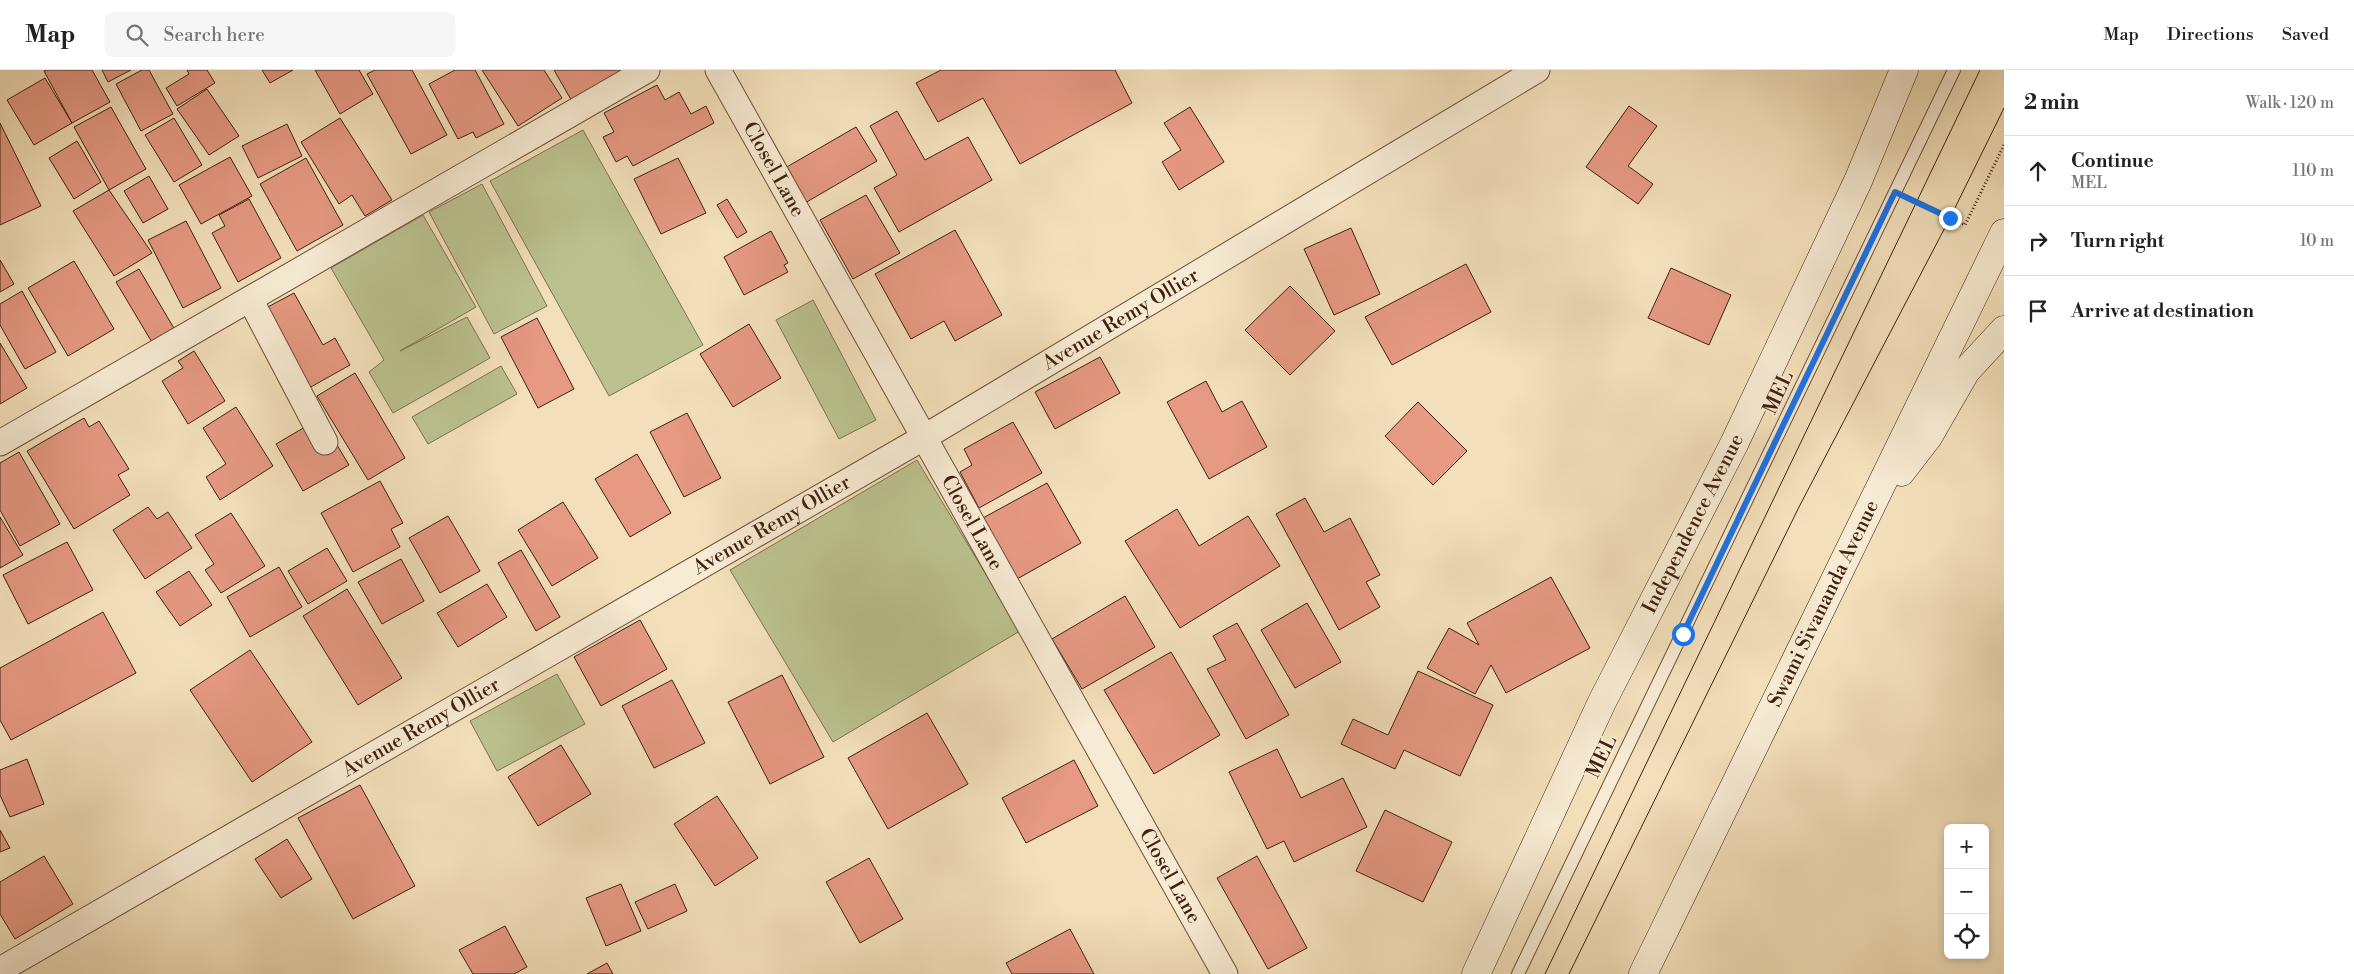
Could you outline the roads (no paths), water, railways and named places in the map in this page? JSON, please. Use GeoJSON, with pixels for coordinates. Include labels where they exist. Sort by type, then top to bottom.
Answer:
{"type":"FeatureCollection","features":[{"type":"Feature","properties":{"kind":"street"},"geometry":{"type":"LineString","coordinates":[[0,443],[647,70]]}},
{"type":"Feature","properties":{"kind":"street","name":"Closel Lane"},"geometry":{"type":"LineString","coordinates":[[718,70],[922,438],[1225,974]]}},
{"type":"Feature","properties":{"kind":"street","name":"Avenue Remy Ollier"},"geometry":{"type":"LineString","coordinates":[[0,970],[922,438],[1537,70]]}},
{"type":"Feature","properties":{"kind":"street","name":"Independence Avenue"},"geometry":{"type":"LineString","coordinates":[[1476,974],[1602,702],[1734,444],[1842,216],[1904,70]]}},
{"type":"Feature","properties":{"kind":"street","name":"Swami Sivananda Avenue"},"geometry":{"type":"LineString","coordinates":[[1643,974],[1858,529],[2004,233]]}},
{"type":"Feature","properties":{"kind":"street"},"geometry":{"type":"LineString","coordinates":[[250,299],[325,442]]}},
{"type":"Feature","properties":{"kind":"street"},"geometry":{"type":"LineString","coordinates":[[1858,529],[1928,436],[1966,372],[2004,330]]}},
{"type":"Feature","properties":{"kind":"lane","name":"MEL"},"geometry":{"type":"LineString","coordinates":[[1518,974],[1954,70]]}},
{"type":"Feature","properties":{"kind":"tram line"},"geometry":{"type":"LineString","coordinates":[[1545,974],[1980,70]]}},
{"type":"Feature","properties":{"kind":"tram line"},"geometry":{"type":"LineString","coordinates":[[1569,974],[1799,507],[1950,218],[2004,108]]}}]}
